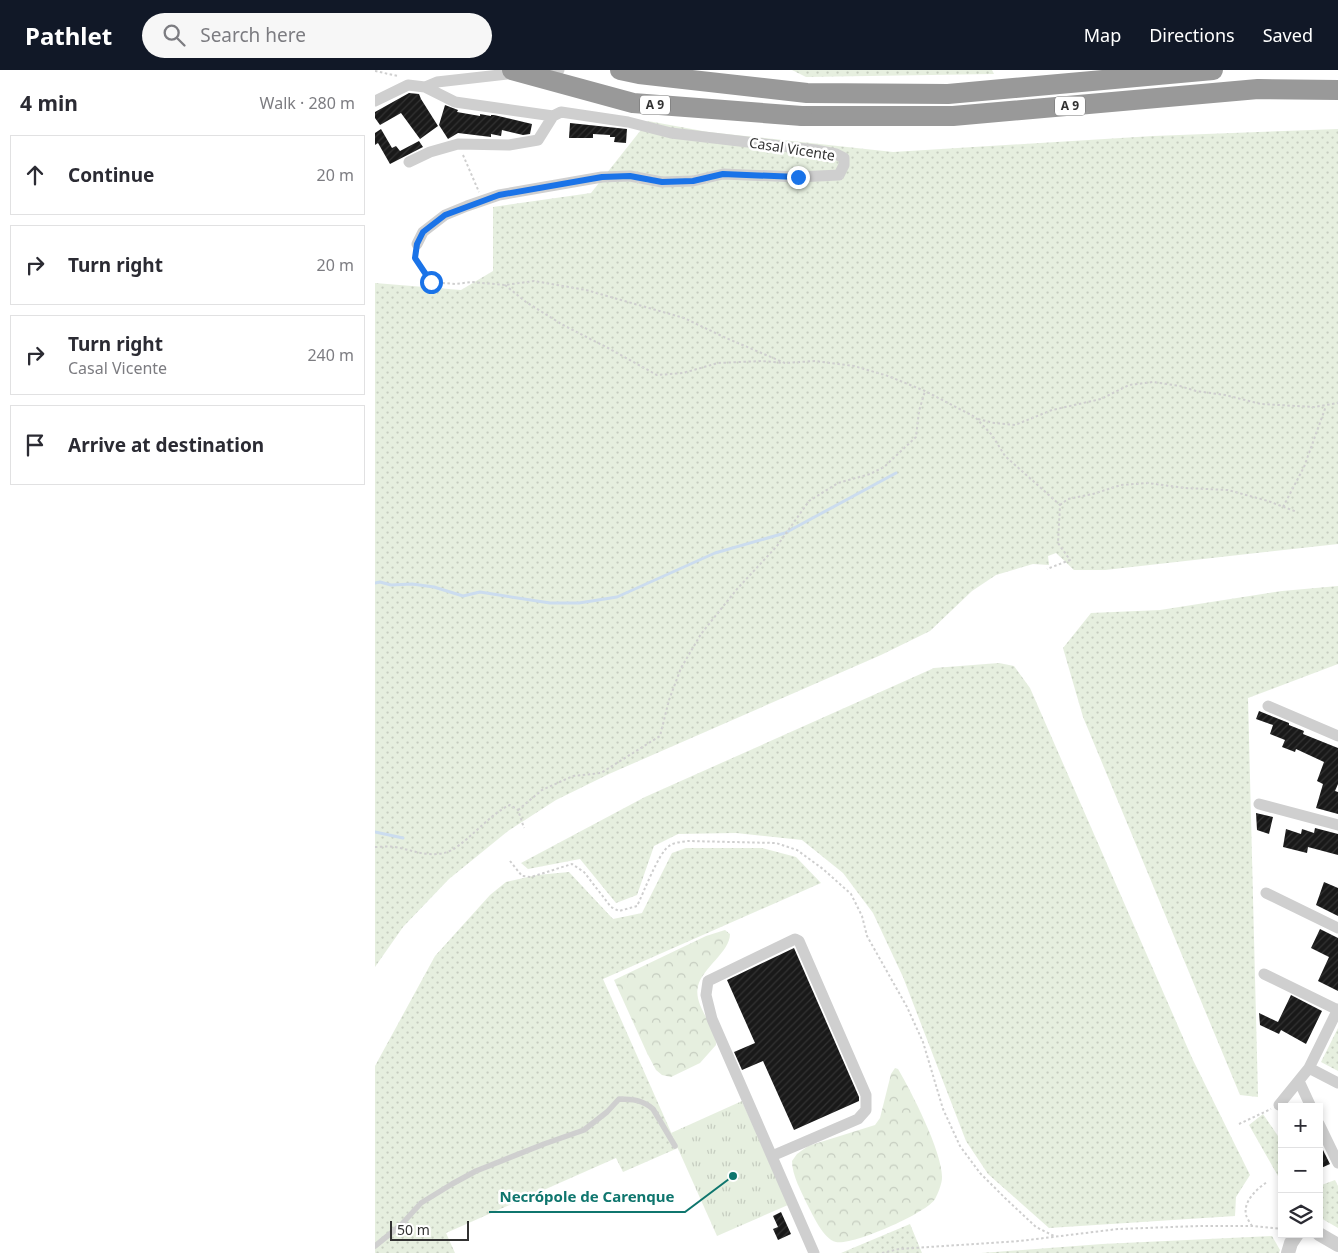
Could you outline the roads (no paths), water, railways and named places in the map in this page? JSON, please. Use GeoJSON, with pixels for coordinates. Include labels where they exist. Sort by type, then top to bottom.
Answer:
{"type":"FeatureCollection","features":[{"type":"Feature","properties":{"kind":"highway","name":"A 9"},"geometry":{"type":"LineString","coordinates":[[511,70],[633,103],[802,116],[953,116],[1258,89],[1338,90]]}},
{"type":"Feature","properties":{"kind":"highway","name":"A 9"},"geometry":{"type":"LineString","coordinates":[[620,70],[639,74],[807,93],[948,94],[1213,70]]}},
{"type":"Feature","properties":{"kind":"street"},"geometry":{"type":"LineString","coordinates":[[375,100],[407,86],[425,87],[437,82],[459,78],[559,70]]}},
{"type":"Feature","properties":{"kind":"street","name":"Casal Vicente"},"geometry":{"type":"LineString","coordinates":[[417,244],[423,232],[445,215],[499,195],[602,177],[630,176],[662,182],[693,181],[723,174],[798,177],[839,175],[844,165],[844,158],[836,154],[815,150],[671,133],[628,122],[561,112],[553,116],[455,102],[425,87]]}},
{"type":"Feature","properties":{"kind":"street"},"geometry":{"type":"LineString","coordinates":[[409,162],[430,152],[457,144],[509,145],[538,140],[553,116]]}},
{"type":"Feature","properties":{"kind":"street"},"geometry":{"type":"LineString","coordinates":[[1268,706],[1338,736]]}},
{"type":"Feature","properties":{"kind":"street"},"geometry":{"type":"LineString","coordinates":[[1259,804],[1338,824]]}},
{"type":"Feature","properties":{"kind":"street"},"geometry":{"type":"LineString","coordinates":[[1266,893],[1338,928]]}},
{"type":"Feature","properties":{"kind":"street"},"geometry":{"type":"LineString","coordinates":[[772,1156],[858,1120],[866,1110],[866,1095],[799,940],[795,939],[708,981],[706,995],[712,1019],[814,1253]]}},
{"type":"Feature","properties":{"kind":"street"},"geometry":{"type":"LineString","coordinates":[[1264,974],[1338,1010],[1309,1068],[1281,1103]]}},
{"type":"Feature","properties":{"kind":"street"},"geometry":{"type":"LineString","coordinates":[[1309,1068],[1338,1083]]}},
{"type":"Feature","properties":{"kind":"street"},"geometry":{"type":"LineString","coordinates":[[1299,1081],[1309,1103]]}},
{"type":"Feature","properties":{"kind":"street"},"geometry":{"type":"LineString","coordinates":[[1323,1132],[1338,1163]]}},
{"type":"Feature","properties":{"kind":"street"},"geometry":{"type":"LineString","coordinates":[[1323,1236],[1338,1245]]}},
{"type":"Feature","properties":{"kind":"street"},"geometry":{"type":"LineString","coordinates":[[1288,1253],[1295,1238]]}},
{"type":"Feature","properties":{"kind":"lane"},"geometry":{"type":"LineString","coordinates":[[375,1246],[401,1225],[421,1203],[452,1184],[484,1168],[584,1130],[619,1100],[634,1099],[653,1109],[675,1146]]}},
{"type":"Feature","properties":{"kind":"waterway"},"geometry":{"type":"LineString","coordinates":[[375,583],[380,582],[391,585],[412,584],[434,587],[463,596],[480,592],[550,603],[579,603],[617,597],[715,553],[785,533],[896,473]]}},
{"type":"Feature","properties":{"kind":"waterway"},"geometry":{"type":"LineString","coordinates":[[375,832],[403,838]]}},
{"type":"Feature","properties":{"kind":"place","name":"Necrópole de Carenque"},"geometry":{"type":"Point","coordinates":[733,1176]}}]}
